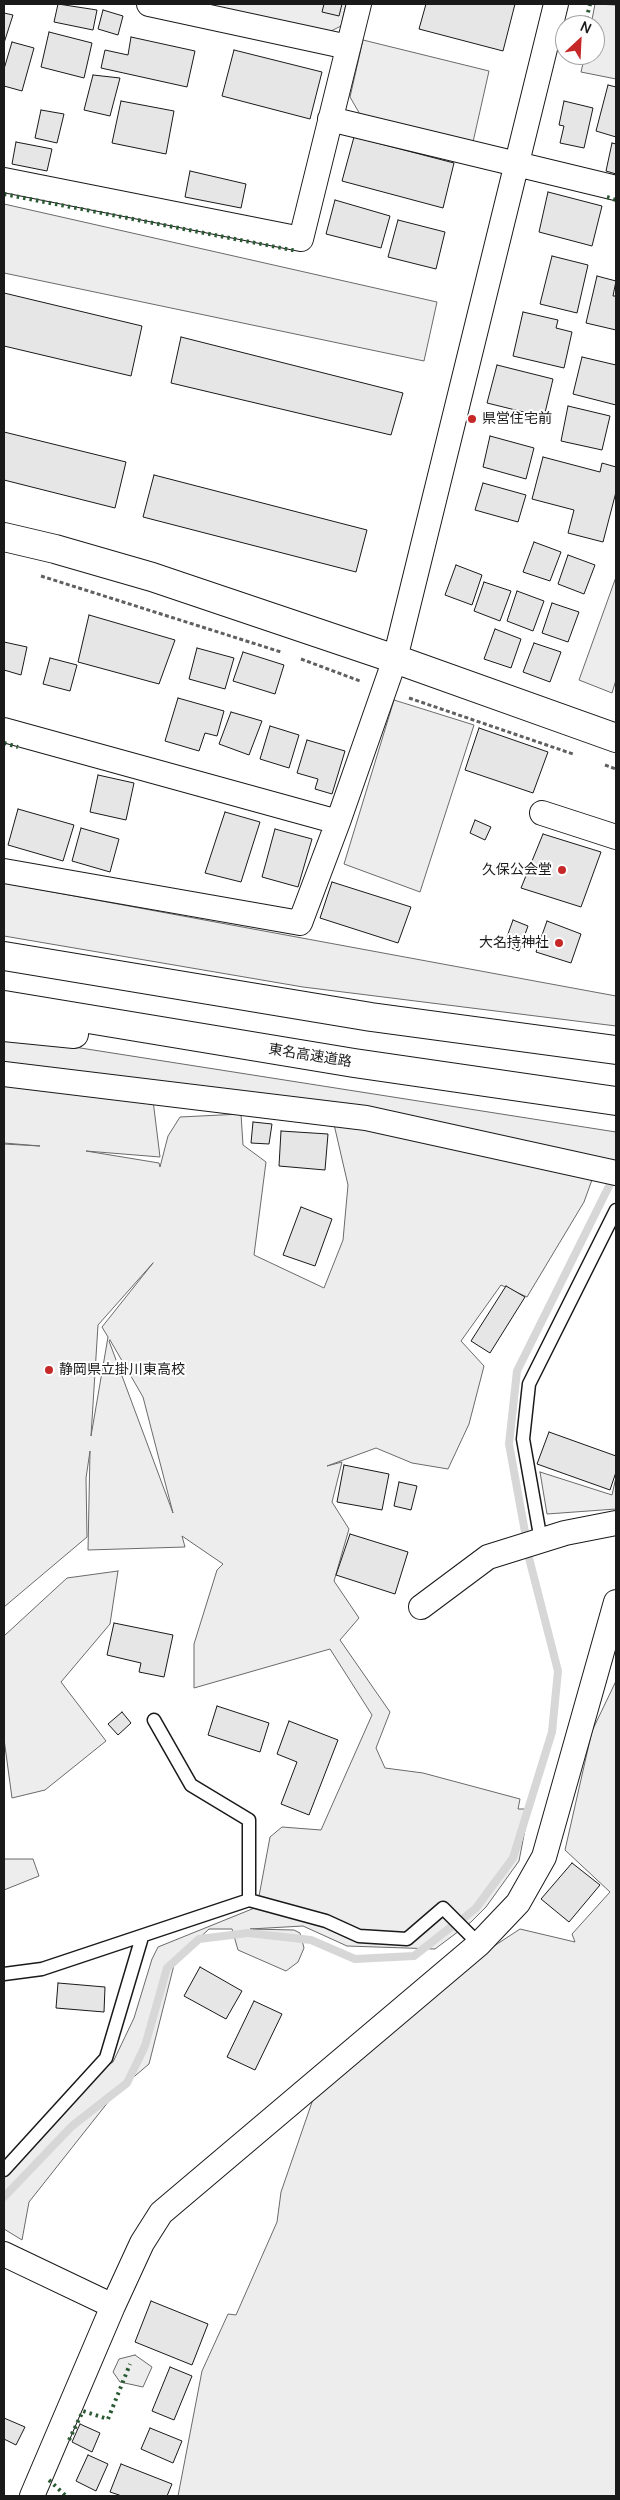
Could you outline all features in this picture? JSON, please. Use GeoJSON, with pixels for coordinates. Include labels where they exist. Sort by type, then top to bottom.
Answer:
{"type":"FeatureCollection","features":[{"type":"Feature","properties":{"kind":"main road"},"geometry":{"type":"LineString","coordinates":[[4,537],[152,577],[395,659],[616,738]]}},
{"type":"Feature","properties":{"kind":"main road"},"geometry":{"type":"LineString","coordinates":[[4,956],[372,1017],[616,1050]]}},
{"type":"Feature","properties":{"kind":"main road","name":"東名高速道路"},"geometry":{"type":"LineString","coordinates":[[4,1005],[354,1063],[616,1101]]}},
{"type":"Feature","properties":{"kind":"main road"},"geometry":{"type":"LineString","coordinates":[[4,1027],[354,1063]]}},
{"type":"Feature","properties":{"kind":"street"},"geometry":{"type":"LineString","coordinates":[[150,4],[348,48]]}},
{"type":"Feature","properties":{"kind":"street"},"geometry":{"type":"LineString","coordinates":[[4,180],[302,239],[359,4]]}},
{"type":"Feature","properties":{"kind":"street"},"geometry":{"type":"LineString","coordinates":[[4,872],[300,923],[338,822],[395,659],[556,4]]}},
{"type":"Feature","properties":{"kind":"street"},"geometry":{"type":"LineString","coordinates":[[330,119],[616,188]]}},
{"type":"Feature","properties":{"kind":"street"},"geometry":{"type":"LineString","coordinates":[[4,730],[338,822]]}},
{"type":"Feature","properties":{"kind":"street"},"geometry":{"type":"LineString","coordinates":[[542,813],[616,837]]}},
{"type":"Feature","properties":{"kind":"street"},"geometry":{"type":"LineString","coordinates":[[4,1074],[366,1118],[616,1173]]}},
{"type":"Feature","properties":{"kind":"street"},"geometry":{"type":"LineString","coordinates":[[421,1607],[488,1557],[565,1533],[616,1523]]}},
{"type":"Feature","properties":{"kind":"street"},"geometry":{"type":"LineString","coordinates":[[32,2496],[112,2306],[142,2243],[162,2214],[479,1944],[518,1902],[544,1857],[616,1602]]}},
{"type":"Feature","properties":{"kind":"street"},"geometry":{"type":"LineString","coordinates":[[4,2254],[112,2306]]}},
{"type":"Feature","properties":{"kind":"lane"},"geometry":{"type":"LineString","coordinates":[[541,1541],[523,1439],[529,1384],[616,1210]]}},
{"type":"Feature","properties":{"kind":"lane"},"geometry":{"type":"LineString","coordinates":[[154,1720],[190,1785],[249,1820],[250,1900]]}},
{"type":"Feature","properties":{"kind":"lane"},"geometry":{"type":"LineString","coordinates":[[4,1974],[42,1969],[250,1900],[326,1921],[359,1936],[406,1939],[443,1908],[479,1944]]}},
{"type":"Feature","properties":{"kind":"lane"},"geometry":{"type":"LineString","coordinates":[[4,2170],[106,2058],[142,1937]]}},
{"type":"Feature","properties":{"kind":"path"},"geometry":{"type":"LineString","coordinates":[[35,574],[286,654]]}},
{"type":"Feature","properties":{"kind":"path"},"geometry":{"type":"LineString","coordinates":[[296,657],[579,756]]}},
{"type":"Feature","properties":{"kind":"path"},"geometry":{"type":"LineString","coordinates":[[598,763],[616,769]]}},
{"type":"Feature","properties":{"kind":"shaded area"},"geometry":{"type":"Polygon","coordinates":[[[195,4],[346,4],[341,26],[331,31],[195,4]]]}},
{"type":"Feature","properties":{"kind":"shaded area"},"geometry":{"type":"Polygon","coordinates":[[[595,4],[616,5],[616,79],[581,72],[583,65],[605,65],[605,15],[593,15],[595,4]]]}},
{"type":"Feature","properties":{"kind":"shaded area"},"geometry":{"type":"Polygon","coordinates":[[[363,40],[489,71],[473,142],[361,116],[350,97],[363,40]]]}},
{"type":"Feature","properties":{"kind":"shaded area"},"geometry":{"type":"Polygon","coordinates":[[[4,204],[437,302],[424,361],[4,273],[4,204]]]}},
{"type":"Feature","properties":{"kind":"shaded area"},"geometry":{"type":"Polygon","coordinates":[[[616,577],[616,680],[612,693],[579,680],[616,577]]]}},
{"type":"Feature","properties":{"kind":"shaded area"},"geometry":{"type":"Polygon","coordinates":[[[394,700],[474,725],[420,892],[344,864],[394,700]]]}},
{"type":"Feature","properties":{"kind":"shaded area"},"geometry":{"type":"Polygon","coordinates":[[[4,883],[616,996],[616,1026],[303,987],[4,936],[4,883]]]}},
{"type":"Feature","properties":{"kind":"shaded area"},"geometry":{"type":"Polygon","coordinates":[[[4,1036],[616,1132],[616,1163],[593,1177],[584,1202],[527,1297],[501,1285],[461,1341],[484,1366],[469,1424],[448,1469],[412,1463],[376,1448],[327,1466],[342,1462],[332,1502],[349,1529],[334,1581],[359,1618],[340,1640],[390,1712],[376,1748],[385,1768],[423,1773],[520,1799],[518,1809],[529,1809],[519,1861],[486,1907],[471,1922],[435,1949],[347,1946],[303,1926],[250,1929],[294,1930],[300,1933],[304,1948],[298,1962],[286,1971],[238,1950],[232,1929],[209,1929],[175,1961],[149,2064],[116,2092],[29,2202],[22,2240],[4,2229],[4,2165],[87,2077],[113,2062],[134,2018],[152,1959],[158,1947],[257,1907],[270,1837],[282,1827],[321,1830],[372,1715],[330,1649],[194,1688],[194,1644],[217,1570],[223,1564],[182,1536],[185,1547],[88,1550],[90,1451],[86,1478],[87,1537],[4,1607],[4,1144],[40,1146],[4,1143],[4,1036]],[[152,1092],[160,1157],[86,1151],[159,1163],[160,1167],[168,1136],[180,1117],[241,1114],[243,1145],[266,1162],[254,1255],[324,1288],[343,1240],[348,1185],[333,1120],[152,1092]],[[153,1263],[98,1325],[91,1436],[108,1337],[102,1327],[153,1263]],[[109,1341],[173,1513],[143,1397],[109,1341]]]}},
{"type":"Feature","properties":{"kind":"shaded area"},"geometry":{"type":"Polygon","coordinates":[[[540,1472],[612,1495],[616,1477],[616,1509],[547,1514],[540,1472]]]}},
{"type":"Feature","properties":{"kind":"shaded area"},"geometry":{"type":"Polygon","coordinates":[[[118,1571],[110,1624],[61,1682],[106,1741],[45,1790],[12,1798],[4,1739],[4,1636],[67,1578],[118,1571]]]}},
{"type":"Feature","properties":{"kind":"shaded area"},"geometry":{"type":"Polygon","coordinates":[[[616,1681],[616,2496],[178,2496],[202,2371],[228,2314],[236,2315],[277,2222],[281,2192],[320,2079],[415,1998],[520,1929],[575,1942],[572,1934],[610,1892],[565,1850],[592,1731],[616,1681]]]}},
{"type":"Feature","properties":{"kind":"shaded area"},"geometry":{"type":"Polygon","coordinates":[[[4,1859],[33,1859],[39,1876],[4,1890],[4,1859]]]}},
{"type":"Feature","properties":{"kind":"shaded area"},"geometry":{"type":"Polygon","coordinates":[[[135,2355],[152,2367],[143,2387],[120,2382],[113,2372],[119,2359],[135,2355]]]}},
{"type":"Feature","properties":{"kind":"building"},"geometry":{"type":"Polygon","coordinates":[[[58,4],[97,10],[93,30],[54,22],[58,4]]]}},
{"type":"Feature","properties":{"kind":"building"},"geometry":{"type":"Polygon","coordinates":[[[324,4],[342,4],[339,16],[322,12],[324,4]]]}},
{"type":"Feature","properties":{"kind":"building"},"geometry":{"type":"Polygon","coordinates":[[[426,4],[515,4],[503,51],[419,29],[426,4]]]}},
{"type":"Feature","properties":{"kind":"building"},"geometry":{"type":"Polygon","coordinates":[[[103,10],[123,16],[118,35],[98,29],[103,10]]]}},
{"type":"Feature","properties":{"kind":"building"},"geometry":{"type":"Polygon","coordinates":[[[4,13],[13,15],[4,43],[4,13]]]}},
{"type":"Feature","properties":{"kind":"building"},"geometry":{"type":"Polygon","coordinates":[[[49,32],[92,43],[84,78],[41,67],[49,32]]]}},
{"type":"Feature","properties":{"kind":"building"},"geometry":{"type":"Polygon","coordinates":[[[131,37],[195,51],[187,87],[101,68],[105,50],[128,55],[131,37]]]}},
{"type":"Feature","properties":{"kind":"building"},"geometry":{"type":"Polygon","coordinates":[[[12,42],[34,48],[22,91],[4,86],[4,69],[12,42]]]}},
{"type":"Feature","properties":{"kind":"building"},"geometry":{"type":"Polygon","coordinates":[[[234,50],[322,72],[310,119],[222,96],[234,50]]]}},
{"type":"Feature","properties":{"kind":"building"},"geometry":{"type":"Polygon","coordinates":[[[93,75],[120,78],[110,116],[84,110],[93,75]]]}},
{"type":"Feature","properties":{"kind":"building"},"geometry":{"type":"Polygon","coordinates":[[[608,85],[616,87],[616,137],[596,131],[608,85]]]}},
{"type":"Feature","properties":{"kind":"building"},"geometry":{"type":"Polygon","coordinates":[[[121,101],[174,111],[166,154],[112,143],[121,101]]]}},
{"type":"Feature","properties":{"kind":"building"},"geometry":{"type":"Polygon","coordinates":[[[564,101],[593,108],[584,148],[560,143],[564,126],[559,125],[564,101]]]}},
{"type":"Feature","properties":{"kind":"building"},"geometry":{"type":"Polygon","coordinates":[[[41,110],[64,114],[57,143],[35,138],[41,110]]]}},
{"type":"Feature","properties":{"kind":"building"},"geometry":{"type":"Polygon","coordinates":[[[354,137],[454,163],[443,208],[342,181],[354,137]]]}},
{"type":"Feature","properties":{"kind":"building"},"geometry":{"type":"Polygon","coordinates":[[[16,142],[52,149],[47,171],[12,164],[16,142]]]}},
{"type":"Feature","properties":{"kind":"building"},"geometry":{"type":"Polygon","coordinates":[[[612,143],[616,144],[616,174],[606,171],[612,143]]]}},
{"type":"Feature","properties":{"kind":"building"},"geometry":{"type":"Polygon","coordinates":[[[190,171],[246,184],[241,208],[185,197],[190,171]]]}},
{"type":"Feature","properties":{"kind":"building"},"geometry":{"type":"Polygon","coordinates":[[[548,192],[602,206],[592,246],[539,232],[548,192]]]}},
{"type":"Feature","properties":{"kind":"building"},"geometry":{"type":"Polygon","coordinates":[[[335,200],[390,216],[381,248],[326,234],[335,200]]]}},
{"type":"Feature","properties":{"kind":"building"},"geometry":{"type":"Polygon","coordinates":[[[398,220],[445,232],[436,269],[388,257],[398,220]]]}},
{"type":"Feature","properties":{"kind":"building"},"geometry":{"type":"Polygon","coordinates":[[[552,256],[588,265],[577,313],[540,304],[552,256]]]}},
{"type":"Feature","properties":{"kind":"building"},"geometry":{"type":"Polygon","coordinates":[[[597,276],[616,281],[613,296],[616,296],[616,330],[586,323],[597,276]]]}},
{"type":"Feature","properties":{"kind":"building"},"geometry":{"type":"Polygon","coordinates":[[[4,293],[142,326],[131,376],[4,346],[4,293]]]}},
{"type":"Feature","properties":{"kind":"building"},"geometry":{"type":"Polygon","coordinates":[[[523,312],[558,320],[556,328],[572,332],[564,368],[513,356],[523,312]]]}},
{"type":"Feature","properties":{"kind":"building"},"geometry":{"type":"Polygon","coordinates":[[[181,337],[403,393],[391,435],[171,383],[181,337]]]}},
{"type":"Feature","properties":{"kind":"building"},"geometry":{"type":"Polygon","coordinates":[[[582,357],[616,365],[616,405],[573,394],[582,357]]]}},
{"type":"Feature","properties":{"kind":"building"},"geometry":{"type":"Polygon","coordinates":[[[497,365],[553,379],[544,417],[487,403],[497,365]]]}},
{"type":"Feature","properties":{"kind":"building"},"geometry":{"type":"Polygon","coordinates":[[[568,406],[610,416],[602,450],[561,441],[568,406]]]}},
{"type":"Feature","properties":{"kind":"building"},"geometry":{"type":"Polygon","coordinates":[[[4,432],[126,462],[115,508],[4,480],[4,432]]]}},
{"type":"Feature","properties":{"kind":"building"},"geometry":{"type":"Polygon","coordinates":[[[490,436],[534,448],[526,479],[483,467],[490,436]]]}},
{"type":"Feature","properties":{"kind":"building"},"geometry":{"type":"Polygon","coordinates":[[[543,457],[600,472],[602,463],[616,467],[616,492],[603,542],[568,533],[574,510],[532,499],[543,457]]]}},
{"type":"Feature","properties":{"kind":"building"},"geometry":{"type":"Polygon","coordinates":[[[154,475],[367,530],[356,572],[143,517],[154,475]]]}},
{"type":"Feature","properties":{"kind":"building"},"geometry":{"type":"Polygon","coordinates":[[[483,483],[526,495],[518,522],[475,510],[483,483]]]}},
{"type":"Feature","properties":{"kind":"building"},"geometry":{"type":"Polygon","coordinates":[[[534,542],[561,552],[550,581],[523,572],[534,542]]]}},
{"type":"Feature","properties":{"kind":"building"},"geometry":{"type":"Polygon","coordinates":[[[568,555],[595,565],[584,594],[558,584],[568,555]]]}},
{"type":"Feature","properties":{"kind":"building"},"geometry":{"type":"Polygon","coordinates":[[[456,565],[482,575],[472,605],[445,595],[456,565]]]}},
{"type":"Feature","properties":{"kind":"building"},"geometry":{"type":"Polygon","coordinates":[[[484,582],[511,591],[500,621],[474,611],[484,582]]]}},
{"type":"Feature","properties":{"kind":"building"},"geometry":{"type":"Polygon","coordinates":[[[517,591],[544,601],[533,631],[507,621],[517,591]]]}},
{"type":"Feature","properties":{"kind":"building"},"geometry":{"type":"Polygon","coordinates":[[[552,603],[579,612],[568,642],[542,633],[552,603]]]}},
{"type":"Feature","properties":{"kind":"building"},"geometry":{"type":"Polygon","coordinates":[[[89,615],[175,640],[159,684],[78,662],[89,615]]]}},
{"type":"Feature","properties":{"kind":"building"},"geometry":{"type":"Polygon","coordinates":[[[495,629],[521,639],[511,668],[484,659],[495,629]]]}},
{"type":"Feature","properties":{"kind":"building"},"geometry":{"type":"Polygon","coordinates":[[[4,642],[27,647],[21,675],[4,670],[4,642]]]}},
{"type":"Feature","properties":{"kind":"building"},"geometry":{"type":"Polygon","coordinates":[[[534,643],[561,652],[550,682],[523,672],[534,643]]]}},
{"type":"Feature","properties":{"kind":"building"},"geometry":{"type":"Polygon","coordinates":[[[197,648],[234,658],[225,689],[189,679],[197,648]]]}},
{"type":"Feature","properties":{"kind":"building"},"geometry":{"type":"Polygon","coordinates":[[[243,652],[284,665],[275,694],[233,681],[243,652]]]}},
{"type":"Feature","properties":{"kind":"building"},"geometry":{"type":"Polygon","coordinates":[[[50,658],[77,665],[70,691],[43,684],[50,658]]]}},
{"type":"Feature","properties":{"kind":"building"},"geometry":{"type":"Polygon","coordinates":[[[178,698],[224,711],[217,736],[205,733],[199,751],[165,741],[178,698]]]}},
{"type":"Feature","properties":{"kind":"building"},"geometry":{"type":"Polygon","coordinates":[[[231,712],[262,721],[249,755],[219,744],[231,712]]]}},
{"type":"Feature","properties":{"kind":"building"},"geometry":{"type":"Polygon","coordinates":[[[270,726],[299,735],[289,768],[260,759],[270,726]]]}},
{"type":"Feature","properties":{"kind":"building"},"geometry":{"type":"Polygon","coordinates":[[[479,728],[548,752],[533,793],[465,770],[479,728]]]}},
{"type":"Feature","properties":{"kind":"building"},"geometry":{"type":"Polygon","coordinates":[[[307,740],[345,751],[332,794],[315,789],[318,779],[297,773],[307,740]]]}},
{"type":"Feature","properties":{"kind":"building"},"geometry":{"type":"Polygon","coordinates":[[[98,775],[134,783],[126,820],[90,812],[98,775]]]}},
{"type":"Feature","properties":{"kind":"building"},"geometry":{"type":"Polygon","coordinates":[[[18,809],[74,825],[63,861],[8,845],[18,809]]]}},
{"type":"Feature","properties":{"kind":"building"},"geometry":{"type":"Polygon","coordinates":[[[225,812],[260,822],[241,882],[205,873],[225,812]]]}},
{"type":"Feature","properties":{"kind":"building"},"geometry":{"type":"Polygon","coordinates":[[[475,820],[491,827],[485,840],[470,833],[475,820]]]}},
{"type":"Feature","properties":{"kind":"building"},"geometry":{"type":"Polygon","coordinates":[[[81,828],[119,839],[110,872],[72,861],[81,828]]]}},
{"type":"Feature","properties":{"kind":"building"},"geometry":{"type":"Polygon","coordinates":[[[275,829],[312,839],[298,887],[262,877],[275,829]]]}},
{"type":"Feature","properties":{"kind":"building","name":"久保公会堂"},"geometry":{"type":"Polygon","coordinates":[[[543,834],[601,852],[581,907],[521,888],[543,834]]]}},
{"type":"Feature","properties":{"kind":"building"},"geometry":{"type":"Polygon","coordinates":[[[332,882],[411,907],[398,943],[320,918],[332,882]]]}},
{"type":"Feature","properties":{"kind":"building"},"geometry":{"type":"Polygon","coordinates":[[[513,920],[528,926],[519,951],[504,945],[513,920]]]}},
{"type":"Feature","properties":{"kind":"building","name":"大名持神社"},"geometry":{"type":"Polygon","coordinates":[[[547,921],[581,934],[571,963],[536,952],[547,921]]]}},
{"type":"Feature","properties":{"kind":"building"},"geometry":{"type":"Polygon","coordinates":[[[253,1122],[272,1124],[269,1144],[251,1143],[253,1122]]]}},
{"type":"Feature","properties":{"kind":"building"},"geometry":{"type":"Polygon","coordinates":[[[281,1131],[328,1134],[325,1170],[279,1166],[281,1131]]]}},
{"type":"Feature","properties":{"kind":"building"},"geometry":{"type":"Polygon","coordinates":[[[301,1207],[332,1219],[315,1266],[283,1255],[301,1207]]]}},
{"type":"Feature","properties":{"kind":"building"},"geometry":{"type":"Polygon","coordinates":[[[506,1286],[525,1297],[490,1353],[471,1341],[506,1286]]]}},
{"type":"Feature","properties":{"kind":"building"},"geometry":{"type":"Polygon","coordinates":[[[549,1432],[616,1456],[616,1472],[610,1490],[537,1464],[549,1432]]]}},
{"type":"Feature","properties":{"kind":"building"},"geometry":{"type":"Polygon","coordinates":[[[344,1465],[389,1474],[382,1510],[337,1502],[344,1465]]]}},
{"type":"Feature","properties":{"kind":"building"},"geometry":{"type":"Polygon","coordinates":[[[399,1482],[417,1486],[411,1510],[394,1506],[399,1482]]]}},
{"type":"Feature","properties":{"kind":"building"},"geometry":{"type":"Polygon","coordinates":[[[350,1534],[408,1552],[395,1594],[336,1575],[350,1534]]]}},
{"type":"Feature","properties":{"kind":"building"},"geometry":{"type":"Polygon","coordinates":[[[114,1623],[173,1635],[164,1677],[139,1672],[141,1663],[107,1655],[114,1623]]]}},
{"type":"Feature","properties":{"kind":"building"},"geometry":{"type":"Polygon","coordinates":[[[217,1706],[269,1723],[260,1752],[208,1735],[217,1706]]]}},
{"type":"Feature","properties":{"kind":"building"},"geometry":{"type":"Polygon","coordinates":[[[122,1712],[131,1723],[118,1735],[108,1724],[122,1712]]]}},
{"type":"Feature","properties":{"kind":"building"},"geometry":{"type":"Polygon","coordinates":[[[289,1721],[338,1740],[309,1815],[281,1804],[297,1762],[277,1754],[289,1721]]]}},
{"type":"Feature","properties":{"kind":"building"},"geometry":{"type":"Polygon","coordinates":[[[572,1863],[600,1885],[569,1922],[541,1899],[572,1863]]]}},
{"type":"Feature","properties":{"kind":"building"},"geometry":{"type":"Polygon","coordinates":[[[200,1967],[242,1991],[226,2019],[184,1996],[200,1967]]]}},
{"type":"Feature","properties":{"kind":"building"},"geometry":{"type":"Polygon","coordinates":[[[58,1983],[105,1987],[104,2012],[56,2008],[58,1983]]]}},
{"type":"Feature","properties":{"kind":"building"},"geometry":{"type":"Polygon","coordinates":[[[254,2001],[282,2014],[255,2070],[227,2057],[254,2001]]]}},
{"type":"Feature","properties":{"kind":"building"},"geometry":{"type":"Polygon","coordinates":[[[151,2301],[208,2324],[192,2365],[135,2342],[151,2301]]]}},
{"type":"Feature","properties":{"kind":"building"},"geometry":{"type":"Polygon","coordinates":[[[170,2367],[192,2376],[174,2420],[152,2411],[170,2367]]]}},
{"type":"Feature","properties":{"kind":"building"},"geometry":{"type":"Polygon","coordinates":[[[4,2418],[25,2427],[16,2445],[4,2439],[4,2418]]]}},
{"type":"Feature","properties":{"kind":"building"},"geometry":{"type":"Polygon","coordinates":[[[80,2424],[100,2433],[92,2452],[72,2442],[80,2424]]]}},
{"type":"Feature","properties":{"kind":"building"},"geometry":{"type":"Polygon","coordinates":[[[150,2428],[182,2441],[173,2463],[141,2449],[150,2428]]]}},
{"type":"Feature","properties":{"kind":"building"},"geometry":{"type":"Polygon","coordinates":[[[88,2455],[108,2464],[96,2491],[76,2481],[88,2455]]]}},
{"type":"Feature","properties":{"kind":"building"},"geometry":{"type":"Polygon","coordinates":[[[121,2464],[172,2484],[167,2496],[122,2496],[110,2492],[121,2464]]]}},
{"type":"Feature","properties":{"kind":"waterway"},"geometry":{"type":"LineString","coordinates":[[525,1532],[509,1444],[517,1371],[611,1182]]}},
{"type":"Feature","properties":{"kind":"waterway"},"geometry":{"type":"LineString","coordinates":[[465,1917],[476,1908],[513,1858],[552,1732],[558,1671],[529,1558]]}},
{"type":"Feature","properties":{"kind":"waterway"},"geometry":{"type":"LineString","coordinates":[[4,2197],[72,2126],[127,2083],[145,2046],[167,1968],[199,1939],[248,1933],[311,1940],[355,1959],[414,1956],[451,1927]]}},
{"type":"Feature","properties":{"kind":"hedge"},"geometry":{"type":"LineString","coordinates":[[587,15],[590,4]]}},
{"type":"Feature","properties":{"kind":"hedge"},"geometry":{"type":"LineString","coordinates":[[4,194],[297,251]]}},
{"type":"Feature","properties":{"kind":"hedge"},"geometry":{"type":"LineString","coordinates":[[607,197],[616,200]]}},
{"type":"Feature","properties":{"kind":"hedge"},"geometry":{"type":"LineString","coordinates":[[4,743],[18,747]]}},
{"type":"Feature","properties":{"kind":"hedge"},"geometry":{"type":"LineString","coordinates":[[69,2440],[83,2411],[108,2419],[130,2364]]}},
{"type":"Feature","properties":{"kind":"hedge"},"geometry":{"type":"LineString","coordinates":[[49,2480],[66,2496]]}},
{"type":"Feature","properties":{"kind":"place","name":"県営住宅前"},"geometry":{"type":"Point","coordinates":[472,419]}},
{"type":"Feature","properties":{"kind":"place","name":"久保公会堂"},"geometry":{"type":"Point","coordinates":[562,870]}},
{"type":"Feature","properties":{"kind":"place","name":"大名持神社"},"geometry":{"type":"Point","coordinates":[559,943]}},
{"type":"Feature","properties":{"kind":"place","name":"静岡県立掛川東高校"},"geometry":{"type":"Point","coordinates":[49,1370]}}]}
